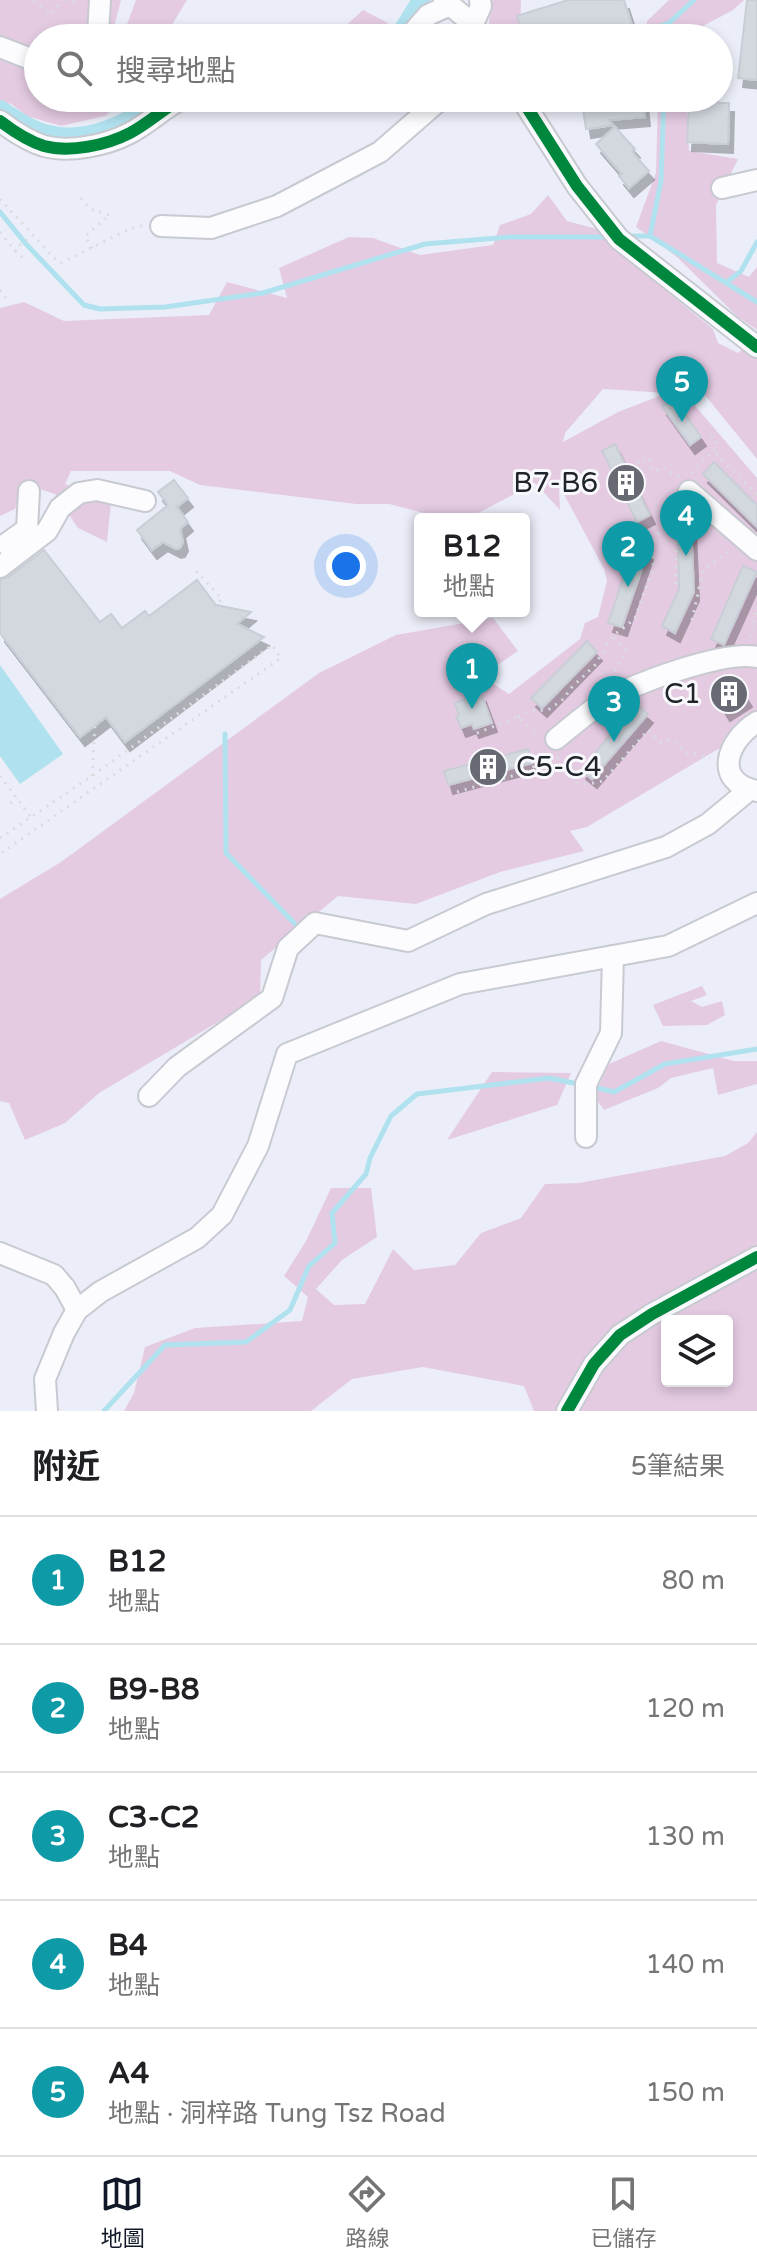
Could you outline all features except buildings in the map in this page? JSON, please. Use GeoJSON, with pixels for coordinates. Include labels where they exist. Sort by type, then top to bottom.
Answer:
{"type":"FeatureCollection","features":[{"type":"Feature","properties":{"kind":"street"},"geometry":{"type":"LineString","coordinates":[[99,24],[100,0]]}},
{"type":"Feature","properties":{"kind":"street"},"geometry":{"type":"LineString","coordinates":[[478,24],[480,0]]}},
{"type":"Feature","properties":{"kind":"street"},"geometry":{"type":"LineString","coordinates":[[420,24],[447,3],[470,24]]}},
{"type":"Feature","properties":{"kind":"street"},"geometry":{"type":"LineString","coordinates":[[0,47],[24,56]]}},
{"type":"Feature","properties":{"kind":"street"},"geometry":{"type":"LineString","coordinates":[[3,126],[44,146],[67,148],[99,144],[129,133],[161,112]]}},
{"type":"Feature","properties":{"kind":"street"},"geometry":{"type":"LineString","coordinates":[[161,226],[211,228],[277,206],[380,152],[426,112]]}},
{"type":"Feature","properties":{"kind":"street"},"geometry":{"type":"LineString","coordinates":[[530,112],[577,186],[619,239],[757,347]]}},
{"type":"Feature","properties":{"kind":"street"},"geometry":{"type":"LineString","coordinates":[[722,188],[757,180]]}},
{"type":"Feature","properties":{"kind":"street"},"geometry":{"type":"LineString","coordinates":[[687,486],[757,550]]}},
{"type":"Feature","properties":{"kind":"street"},"geometry":{"type":"LineString","coordinates":[[0,567],[47,531],[60,508],[79,493],[97,490],[145,501]]}},
{"type":"Feature","properties":{"kind":"street"},"geometry":{"type":"LineString","coordinates":[[0,549],[27,529],[29,491]]}},
{"type":"Feature","properties":{"kind":"street"},"geometry":{"type":"LineString","coordinates":[[551,744],[604,701],[639,683],[746,654],[754,647]]}},
{"type":"Feature","properties":{"kind":"street"},"geometry":{"type":"LineString","coordinates":[[149,1096],[177,1067],[272,998],[288,948],[315,923],[408,941],[486,904],[666,847],[708,824],[753,790],[732,776],[728,761],[729,750],[757,722]]}},
{"type":"Feature","properties":{"kind":"street"},"geometry":{"type":"LineString","coordinates":[[47,1411],[45,1379],[77,1310],[100,1292],[197,1238],[222,1215],[258,1146],[287,1054],[460,984],[668,946],[757,903]]}},
{"type":"Feature","properties":{"kind":"street"},"geometry":{"type":"LineString","coordinates":[[586,1137],[586,1084],[611,1033],[613,956]]}},
{"type":"Feature","properties":{"kind":"street"},"geometry":{"type":"LineString","coordinates":[[0,1253],[54,1275],[77,1310]]}},
{"type":"Feature","properties":{"kind":"street"},"geometry":{"type":"LineString","coordinates":[[567,1411],[594,1364],[620,1335],[652,1314],[757,1257]]}},
{"type":"Feature","properties":{"kind":"path"},"geometry":{"type":"LineString","coordinates":[[34,0],[51,14],[61,0]]}},
{"type":"Feature","properties":{"kind":"path"},"geometry":{"type":"LineString","coordinates":[[81,198],[90,209],[110,215],[85,236],[92,248]]}},
{"type":"Feature","properties":{"kind":"path"},"geometry":{"type":"LineString","coordinates":[[0,199],[31,236],[61,263],[138,226],[161,226]]}},
{"type":"Feature","properties":{"kind":"path"},"geometry":{"type":"LineString","coordinates":[[0,232],[26,260]]}},
{"type":"Feature","properties":{"kind":"path"},"geometry":{"type":"LineString","coordinates":[[15,251],[31,236]]}},
{"type":"Feature","properties":{"kind":"path"},"geometry":{"type":"LineString","coordinates":[[0,290],[6,298]]}},
{"type":"Feature","properties":{"kind":"path"},"geometry":{"type":"LineString","coordinates":[[637,463],[649,457],[651,469],[656,471],[662,467],[677,475],[687,486],[717,447],[716,441],[708,434]]}},
{"type":"Feature","properties":{"kind":"path"},"geometry":{"type":"LineString","coordinates":[[716,454],[757,495]]}},
{"type":"Feature","properties":{"kind":"path"},"geometry":{"type":"LineString","coordinates":[[679,519],[676,525],[676,584],[700,588]]}},
{"type":"Feature","properties":{"kind":"path"},"geometry":{"type":"LineString","coordinates":[[477,733],[531,711],[548,710],[565,698],[595,665],[612,636],[635,618],[653,568],[653,543],[666,521]]}},
{"type":"Feature","properties":{"kind":"path"},"geometry":{"type":"LineString","coordinates":[[692,620],[703,571],[729,552],[737,540]]}},
{"type":"Feature","properties":{"kind":"path"},"geometry":{"type":"LineString","coordinates":[[196,571],[222,599],[216,605]]}},
{"type":"Feature","properties":{"kind":"path"},"geometry":{"type":"LineString","coordinates":[[754,647],[757,606]]}},
{"type":"Feature","properties":{"kind":"path"},"geometry":{"type":"LineString","coordinates":[[612,636],[626,650],[623,658]]}},
{"type":"Feature","properties":{"kind":"path"},"geometry":{"type":"LineString","coordinates":[[0,838],[92,776],[272,645],[281,658],[0,854]]}},
{"type":"Feature","properties":{"kind":"path"},"geometry":{"type":"LineString","coordinates":[[518,717],[551,744],[577,783],[603,781],[648,730],[662,743],[666,740],[679,745],[686,753],[711,758]]}},
{"type":"Feature","properties":{"kind":"path"},"geometry":{"type":"LineString","coordinates":[[92,776],[95,725]]}},
{"type":"Feature","properties":{"kind":"path"},"geometry":{"type":"LineString","coordinates":[[457,792],[529,771],[551,744]]}},
{"type":"Feature","properties":{"kind":"path"},"geometry":{"type":"LineString","coordinates":[[0,776],[31,817]]}},
{"type":"Feature","properties":{"kind":"path"},"geometry":{"type":"LineString","coordinates":[[10,803],[17,798]]}},
{"type":"Feature","properties":{"kind":"shaded area"},"geometry":{"type":"Polygon","coordinates":[[[0,0],[121,0],[115,24],[24,24],[24,112],[110,112],[105,116],[61,126],[27,116],[10,103],[0,111],[0,0]]]}},
{"type":"Feature","properties":{"kind":"shaded area"},"geometry":{"type":"Polygon","coordinates":[[[136,0],[187,0],[172,24],[127,24],[136,0]]]}},
{"type":"Feature","properties":{"kind":"shaded area"},"geometry":{"type":"Polygon","coordinates":[[[490,0],[521,0],[520,24],[489,23],[490,0]]]}},
{"type":"Feature","properties":{"kind":"shaded area"},"geometry":{"type":"Polygon","coordinates":[[[669,0],[744,0],[733,10],[707,24],[647,24],[669,0]]]}},
{"type":"Feature","properties":{"kind":"shaded area"},"geometry":{"type":"Polygon","coordinates":[[[363,10],[388,23],[387,24],[348,24],[363,10]]]}},
{"type":"Feature","properties":{"kind":"shaded area"},"geometry":{"type":"Polygon","coordinates":[[[658,112],[687,112],[689,151],[738,159],[716,205],[717,263],[749,277],[757,267],[757,330],[737,316],[677,257],[636,227],[656,173],[658,112]]]}},
{"type":"Feature","properties":{"kind":"shaded area"},"geometry":{"type":"Polygon","coordinates":[[[548,195],[567,221],[628,240],[644,273],[713,329],[718,343],[738,353],[757,337],[757,459],[704,394],[685,394],[757,478],[757,718],[720,748],[587,827],[570,831],[584,851],[500,872],[416,904],[338,896],[261,960],[260,997],[99,1093],[65,1123],[25,1140],[9,1103],[0,1101],[0,899],[61,862],[319,673],[396,635],[493,618],[518,651],[481,676],[509,694],[580,639],[585,623],[598,617],[607,581],[604,569],[559,485],[560,510],[535,483],[478,513],[424,513],[389,504],[356,504],[200,485],[170,471],[71,471],[65,484],[111,502],[107,542],[78,528],[55,494],[25,484],[15,509],[0,516],[0,308],[24,302],[64,321],[209,315],[227,282],[287,298],[279,268],[349,237],[373,238],[420,255],[493,245],[500,225],[531,214],[548,195]],[[603,389],[565,433],[563,442],[618,412],[667,393],[603,389]]]}},
{"type":"Feature","properties":{"kind":"shaded area"},"geometry":{"type":"Polygon","coordinates":[[[702,986],[707,995],[691,1001],[702,1007],[722,1001],[725,1015],[707,1025],[663,1026],[653,1005],[702,986]]]}},
{"type":"Feature","properties":{"kind":"shaded area"},"geometry":{"type":"Polygon","coordinates":[[[661,1041],[734,1061],[757,1061],[757,1084],[718,1095],[713,1068],[671,1078],[658,1088],[604,1110],[594,1096],[609,1064],[661,1041]]]}},
{"type":"Feature","properties":{"kind":"shaded area"},"geometry":{"type":"Polygon","coordinates":[[[492,1072],[571,1073],[557,1105],[447,1140],[492,1072]]]}},
{"type":"Feature","properties":{"kind":"shaded area"},"geometry":{"type":"Polygon","coordinates":[[[757,1132],[757,1411],[534,1411],[524,1386],[423,1367],[352,1379],[311,1411],[124,1411],[134,1393],[145,1347],[195,1328],[302,1321],[308,1297],[284,1276],[306,1241],[331,1188],[371,1188],[377,1237],[342,1260],[316,1289],[334,1305],[365,1304],[393,1249],[414,1270],[455,1265],[481,1233],[521,1218],[545,1184],[579,1183],[725,1156],[748,1143],[757,1132]]]}},
{"type":"Feature","properties":{"kind":"water"},"geometry":{"type":"Polygon","coordinates":[[[0,665],[63,754],[20,784],[0,756],[0,665]]]}},
{"type":"Feature","properties":{"kind":"waterway"},"geometry":{"type":"LineString","coordinates":[[406,24],[421,0]]}},
{"type":"Feature","properties":{"kind":"waterway"},"geometry":{"type":"LineString","coordinates":[[666,24],[694,0]]}},
{"type":"Feature","properties":{"kind":"waterway"},"geometry":{"type":"LineString","coordinates":[[0,109],[38,131],[60,136],[106,130],[141,112]]}},
{"type":"Feature","properties":{"kind":"waterway"},"geometry":{"type":"LineString","coordinates":[[650,236],[661,181],[663,112]]}},
{"type":"Feature","properties":{"kind":"waterway"},"geometry":{"type":"LineString","coordinates":[[0,212],[84,305],[100,309],[165,307],[263,293],[425,244],[510,237],[604,237]]}},
{"type":"Feature","properties":{"kind":"waterway"},"geometry":{"type":"LineString","coordinates":[[630,236],[650,236],[757,302]]}},
{"type":"Feature","properties":{"kind":"waterway"},"geometry":{"type":"LineString","coordinates":[[727,282],[741,271],[757,242]]}},
{"type":"Feature","properties":{"kind":"waterway"},"geometry":{"type":"LineString","coordinates":[[225,734],[226,853],[301,930]]}},
{"type":"Feature","properties":{"kind":"waterway"},"geometry":{"type":"LineString","coordinates":[[593,1087],[614,1092],[665,1064],[757,1049]]}},
{"type":"Feature","properties":{"kind":"waterway"},"geometry":{"type":"LineString","coordinates":[[104,1411],[165,1345],[246,1342],[290,1310],[309,1266],[335,1243],[332,1213],[366,1174],[370,1158],[391,1116],[417,1094],[549,1078],[583,1085]]}},
{"type":"Feature","properties":{"kind":"cycle path"},"geometry":{"type":"LineString","coordinates":[[0,121],[38,144],[77,148],[111,141],[130,133],[162,112]]}},
{"type":"Feature","properties":{"kind":"cycle path"},"geometry":{"type":"LineString","coordinates":[[530,112],[577,186],[619,239],[757,347]]}},
{"type":"Feature","properties":{"kind":"cycle path"},"geometry":{"type":"LineString","coordinates":[[567,1411],[594,1364],[620,1335],[652,1314],[757,1257]]}},
{"type":"Feature","properties":{"kind":"place","name":"A4"},"geometry":{"type":"Point","coordinates":[682,422]}},
{"type":"Feature","properties":{"kind":"place","name":"B7-B6"},"geometry":{"type":"Point","coordinates":[626,483]}},
{"type":"Feature","properties":{"kind":"place","name":"B4"},"geometry":{"type":"Point","coordinates":[686,556]}},
{"type":"Feature","properties":{"kind":"place","name":"B9-B8"},"geometry":{"type":"Point","coordinates":[628,587]}},
{"type":"Feature","properties":{"kind":"place","name":"C1"},"geometry":{"type":"Point","coordinates":[729,694]}},
{"type":"Feature","properties":{"kind":"place","name":"B12"},"geometry":{"type":"Point","coordinates":[472,709]}},
{"type":"Feature","properties":{"kind":"place","name":"C3-C2"},"geometry":{"type":"Point","coordinates":[614,742]}},
{"type":"Feature","properties":{"kind":"place","name":"C5-C4"},"geometry":{"type":"Point","coordinates":[488,767]}}]}
